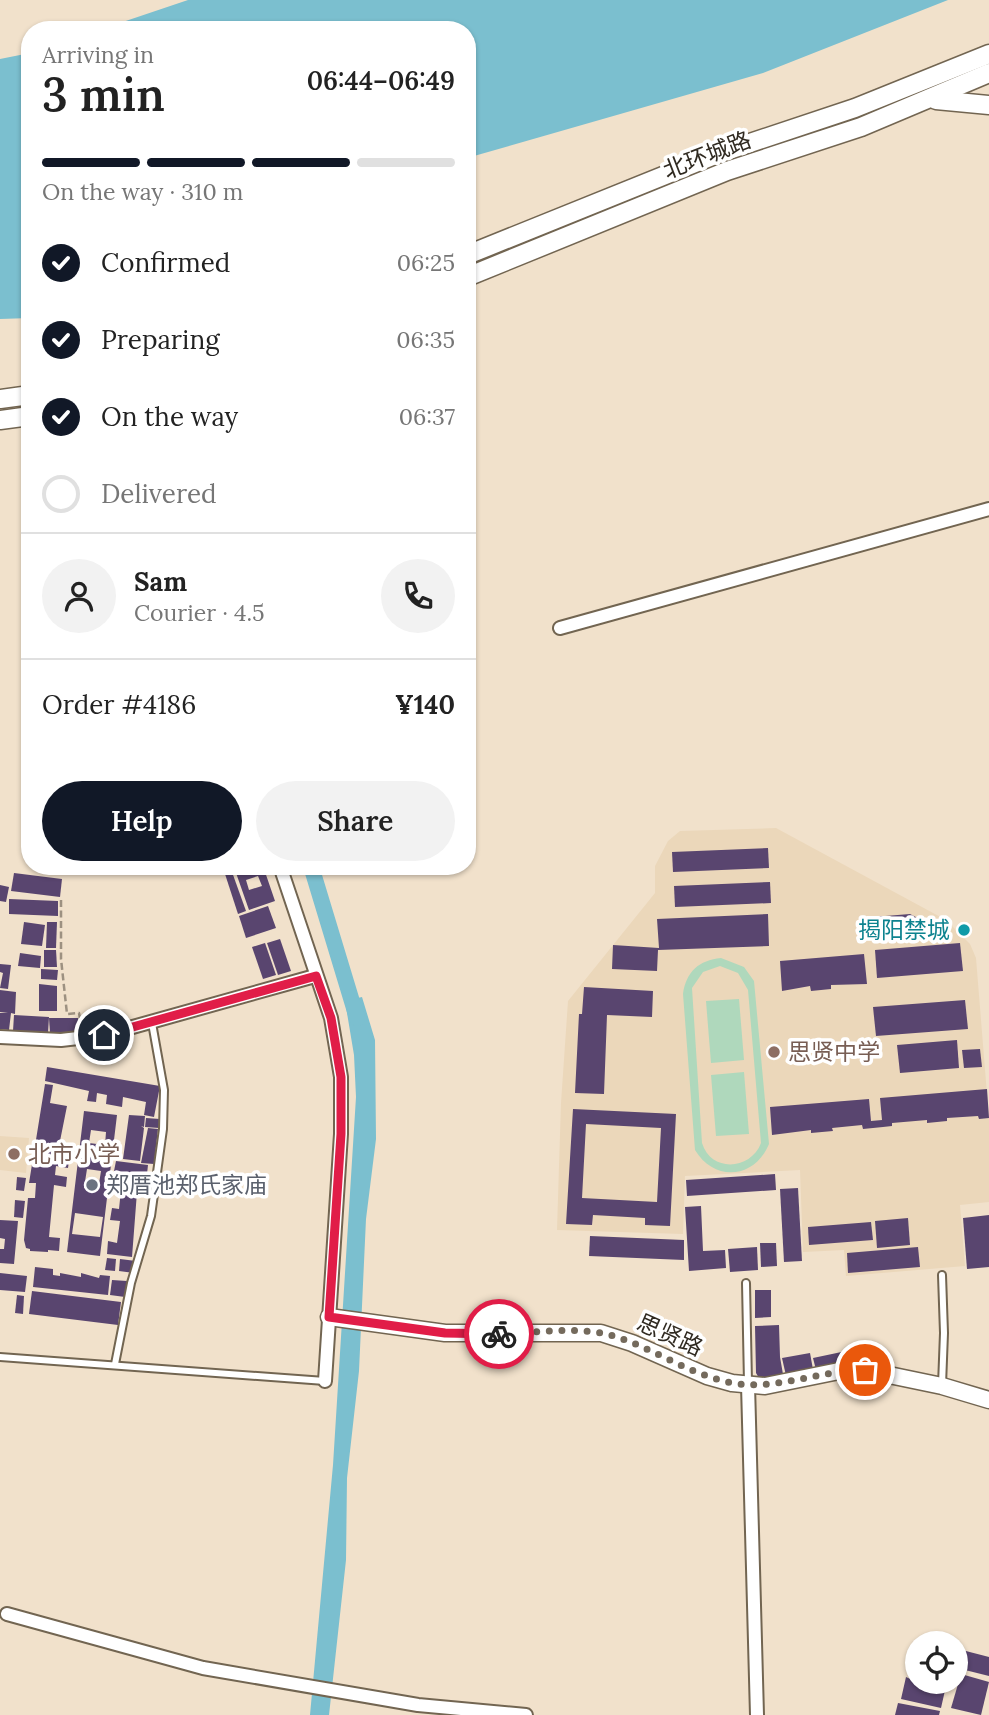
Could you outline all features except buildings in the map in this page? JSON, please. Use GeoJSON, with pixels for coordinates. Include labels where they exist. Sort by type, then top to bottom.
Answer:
{"type":"FeatureCollection","features":[{"type":"Feature","properties":{"kind":"main road"},"geometry":{"type":"LineString","coordinates":[[962,76],[989,54]]}},
{"type":"Feature","properties":{"kind":"main road"},"geometry":{"type":"LineString","coordinates":[[962,76],[989,73]]}},
{"type":"Feature","properties":{"kind":"main road","name":"北环城路"},"geometry":{"type":"LineString","coordinates":[[476,273],[727,172],[861,127],[925,100],[962,76]]}},
{"type":"Feature","properties":{"kind":"main road","name":"北环城路"},"geometry":{"type":"LineString","coordinates":[[476,251],[720,153],[962,76]]}},
{"type":"Feature","properties":{"kind":"main road"},"geometry":{"type":"LineString","coordinates":[[925,100],[948,99],[989,105]]}},
{"type":"Feature","properties":{"kind":"main road"},"geometry":{"type":"LineString","coordinates":[[0,400],[21,397]]}},
{"type":"Feature","properties":{"kind":"main road"},"geometry":{"type":"LineString","coordinates":[[0,420],[21,417]]}},
{"type":"Feature","properties":{"kind":"street"},"geometry":{"type":"LineString","coordinates":[[560,628],[989,509]]}},
{"type":"Feature","properties":{"kind":"street"},"geometry":{"type":"LineString","coordinates":[[283,875],[331,1018],[341,1077],[333,1318],[325,1381]]}},
{"type":"Feature","properties":{"kind":"street"},"geometry":{"type":"LineString","coordinates":[[0,1037],[39,1040],[82,1038],[152,1023],[316,976]]}},
{"type":"Feature","properties":{"kind":"street","name":"思贤路"},"geometry":{"type":"LineString","coordinates":[[333,1318],[445,1333],[601,1333],[624,1339],[707,1376],[748,1385],[765,1386],[839,1371],[865,1370],[942,1386],[989,1400]]}},
{"type":"Feature","properties":{"kind":"street"},"geometry":{"type":"LineString","coordinates":[[748,1385],[757,1715]]}},
{"type":"Feature","properties":{"kind":"street"},"geometry":{"type":"LineString","coordinates":[[7,1614],[202,1668],[418,1705],[526,1715]]}},
{"type":"Feature","properties":{"kind":"lane"},"geometry":{"type":"LineString","coordinates":[[114,1364],[131,1283],[151,1216],[163,1129],[163,1082],[152,1023]]}},
{"type":"Feature","properties":{"kind":"lane"},"geometry":{"type":"LineString","coordinates":[[942,1275],[942,1386]]}},
{"type":"Feature","properties":{"kind":"lane"},"geometry":{"type":"LineString","coordinates":[[746,1283],[748,1385]]}},
{"type":"Feature","properties":{"kind":"lane"},"geometry":{"type":"LineString","coordinates":[[0,1357],[325,1381]]}},
{"type":"Feature","properties":{"kind":"path"},"geometry":{"type":"LineString","coordinates":[[61,900],[63,990],[67,1014],[79,1013],[82,1038]]}},
{"type":"Feature","properties":{"kind":"shaded area","name":"思贤中学"},"geometry":{"type":"Polygon","coordinates":[[[776,828],[946,920],[970,944],[976,958],[989,1119],[989,1202],[960,1205],[965,1266],[846,1276],[844,1250],[803,1252],[800,1170],[685,1176],[683,1234],[557,1230],[568,1001],[655,893],[655,866],[668,841],[680,831],[776,828]]]}},
{"type":"Feature","properties":{"kind":"shaded area","name":"北市小学"},"geometry":{"type":"Polygon","coordinates":[[[0,1136],[29,1138],[26,1173],[0,1170],[0,1136]]]}},
{"type":"Feature","properties":{"kind":"green space"},"geometry":{"type":"Polygon","coordinates":[[[721,958],[744,967],[754,981],[769,1144],[754,1164],[745,1170],[734,1172],[713,1168],[703,1161],[695,1150],[683,994],[687,979],[695,968],[721,958]],[[720,966],[703,972],[692,988],[702,1143],[714,1159],[731,1164],[749,1159],[761,1143],[748,990],[738,973],[720,966]]]}},
{"type":"Feature","properties":{"kind":"green space"},"geometry":{"type":"Polygon","coordinates":[[[739,999],[744,1060],[711,1063],[706,1001],[739,999]]]}},
{"type":"Feature","properties":{"kind":"green space"},"geometry":{"type":"Polygon","coordinates":[[[744,1072],[749,1134],[716,1136],[711,1075],[744,1072]]]}},
{"type":"Feature","properties":{"kind":"water"},"geometry":{"type":"Polygon","coordinates":[[[188,0],[948,0],[763,73],[476,155],[476,21],[126,21],[188,0]]]}},
{"type":"Feature","properties":{"kind":"water"},"geometry":{"type":"Polygon","coordinates":[[[21,55],[21,318],[0,319],[0,59],[21,55]]]}},
{"type":"Feature","properties":{"kind":"water"},"geometry":{"type":"Polygon","coordinates":[[[362,997],[375,1040],[376,1139],[366,1219],[359,1371],[347,1478],[346,1560],[329,1715],[310,1715],[333,1465],[356,1097],[354,1055],[345,1001],[362,997]]]}},
{"type":"Feature","properties":{"kind":"waterway"},"geometry":{"type":"LineString","coordinates":[[314,875],[357,1018]]}},
{"type":"Feature","properties":{"kind":"way so far"},"geometry":{"type":"LineString","coordinates":[[499,1334],[587,1331],[617,1336],[707,1376],[748,1385],[765,1386],[839,1371],[865,1370]]}},
{"type":"Feature","properties":{"kind":"place","name":"揭阳禁城"},"geometry":{"type":"Point","coordinates":[964,930]}},
{"type":"Feature","properties":{"kind":"place","name":"思贤中学"},"geometry":{"type":"Point","coordinates":[774,1052]}},
{"type":"Feature","properties":{"kind":"place","name":"北市小学"},"geometry":{"type":"Point","coordinates":[14,1154]}},
{"type":"Feature","properties":{"kind":"place","name":"郑厝池郑氏家庙"},"geometry":{"type":"Point","coordinates":[92,1185]}},
{"type":"Feature","properties":{"kind":"route"},"geometry":{"type":"LineString","coordinates":[[104,1035],[316,976],[331,1018],[341,1077],[341,1134],[329,1317],[421,1331],[499,1334]]}}]}
